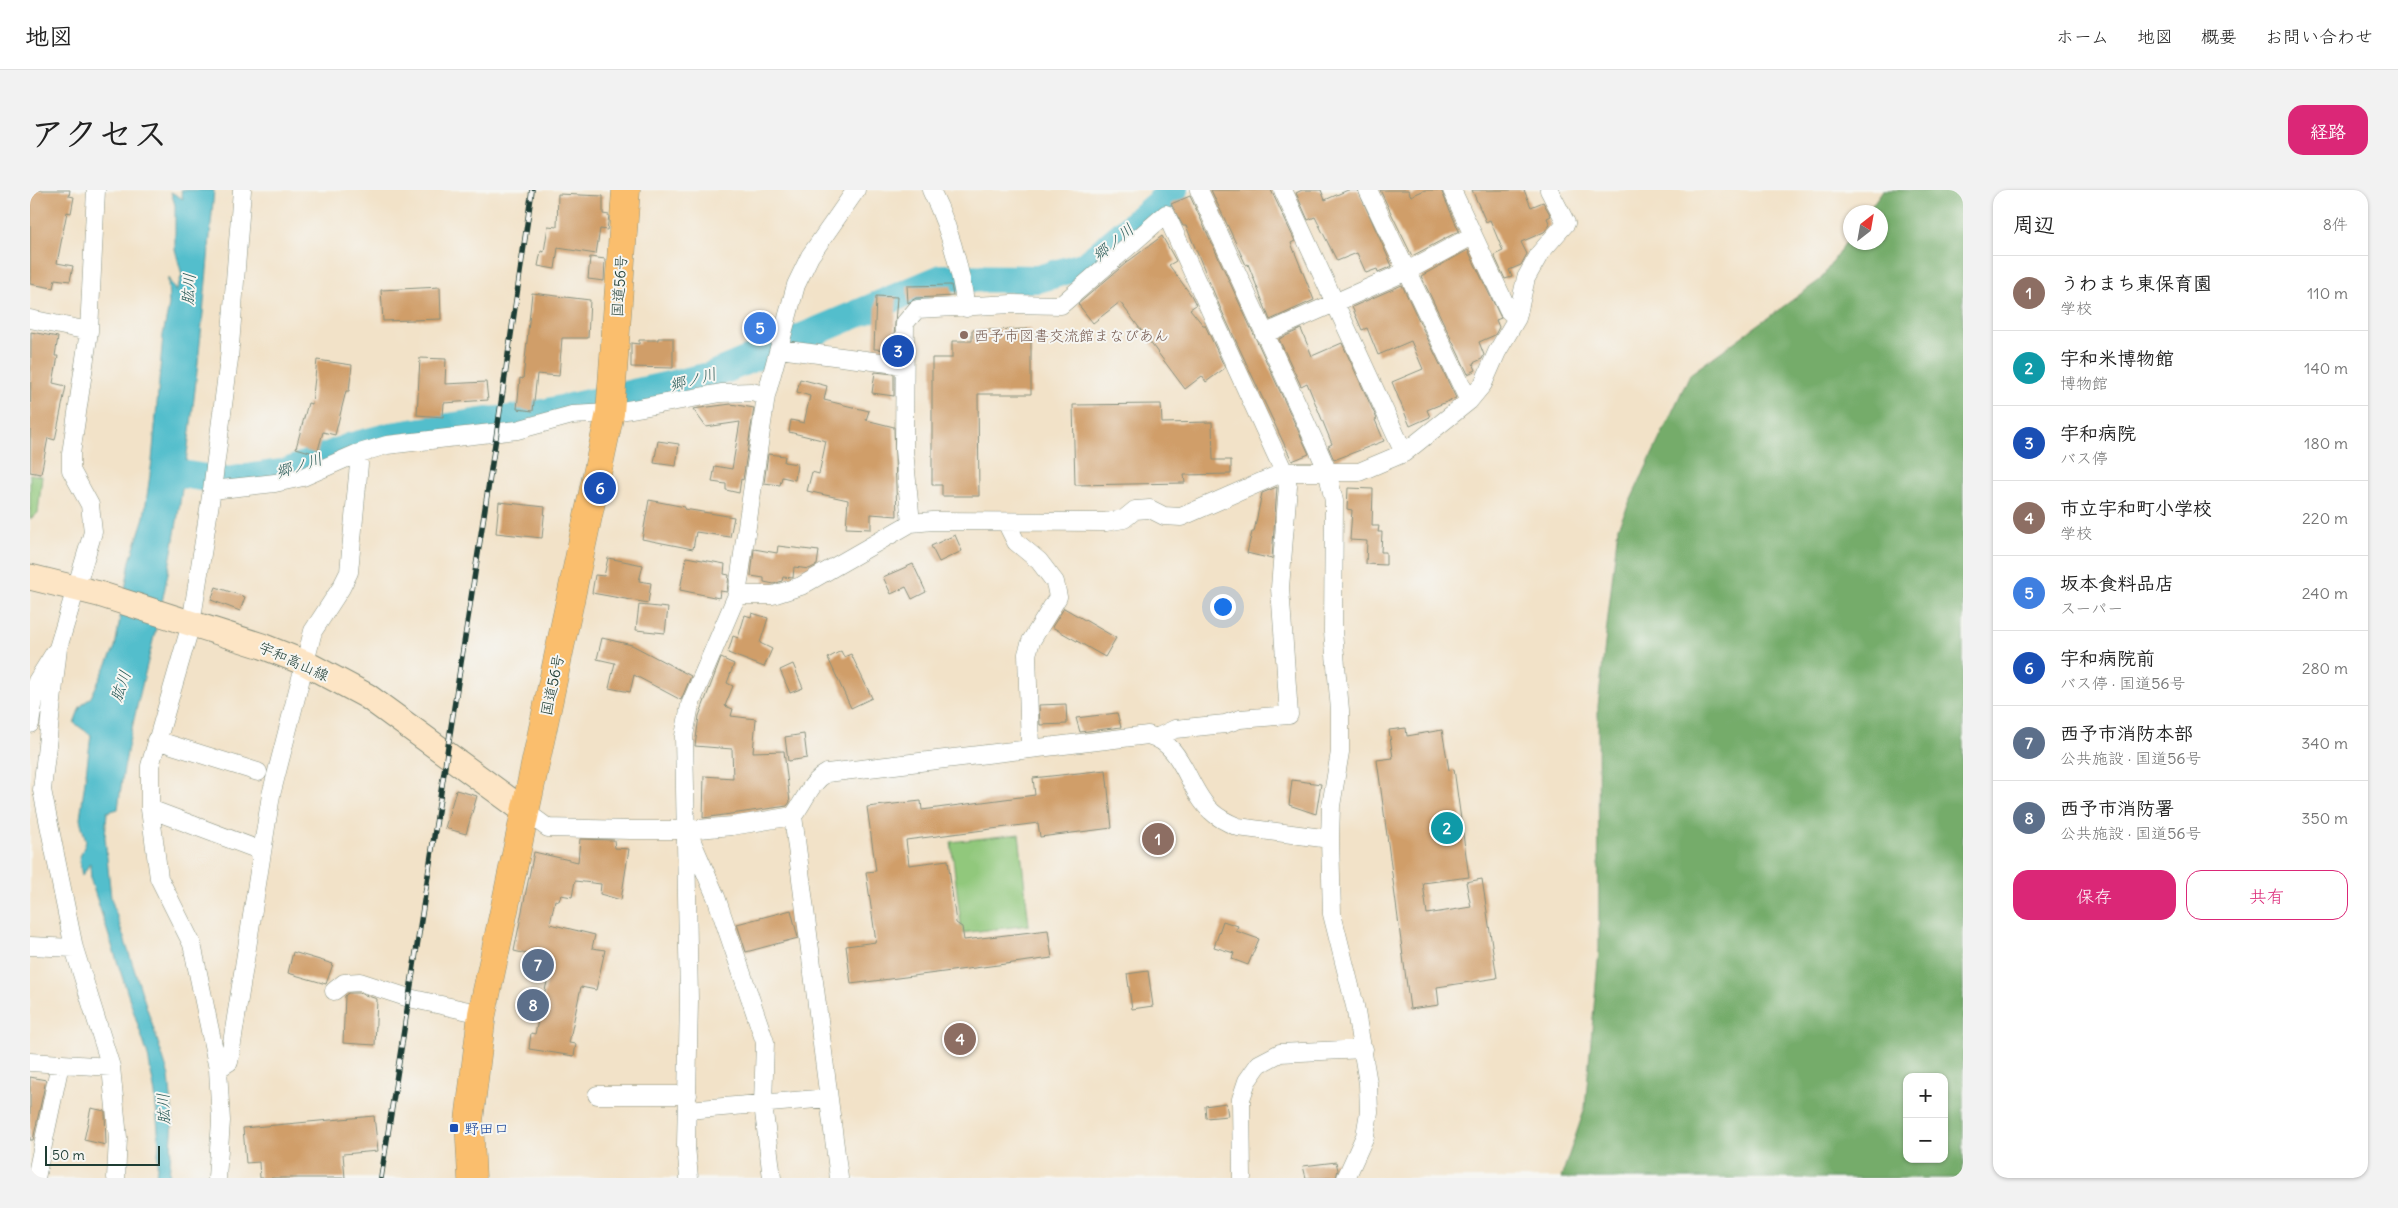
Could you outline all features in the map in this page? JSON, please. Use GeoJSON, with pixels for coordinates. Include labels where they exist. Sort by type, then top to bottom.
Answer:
{"type":"FeatureCollection","features":[{"type":"Feature","properties":{"kind":"highway","name":"国道56号"},"geometry":{"type":"LineString","coordinates":[[472,1178],[469,1121],[482,1014],[610,413],[626,190]]}},
{"type":"Feature","properties":{"kind":"main road","name":"宇和高山線"},"geometry":{"type":"LineString","coordinates":[[30,577],[88,591],[262,646],[305,663],[367,696],[526,812]]}},
{"type":"Feature","properties":{"kind":"street"},"geometry":{"type":"LineString","coordinates":[[30,724],[37,681],[58,648],[88,591],[93,532],[90,505],[71,470],[71,454],[89,331],[96,190]]}},
{"type":"Feature","properties":{"kind":"street"},"geometry":{"type":"LineString","coordinates":[[217,1178],[221,1121],[218,1069],[192,944],[159,878],[150,809],[150,766],[186,623],[212,490],[229,359],[242,190]]}},
{"type":"Feature","properties":{"kind":"street"},"geometry":{"type":"LineString","coordinates":[[689,1178],[686,1146],[689,1000],[684,736],[690,705],[738,595],[766,396],[796,285],[810,256],[856,190]]}},
{"type":"Feature","properties":{"kind":"street"},"geometry":{"type":"LineString","coordinates":[[930,190],[942,212],[953,243],[961,270],[966,308]]}},
{"type":"Feature","properties":{"kind":"street"},"geometry":{"type":"LineString","coordinates":[[1199,190],[1327,470],[1334,501],[1333,632],[1340,710],[1340,752],[1332,806],[1330,838],[1332,914],[1364,1049],[1370,1112],[1365,1136],[1346,1178]]}},
{"type":"Feature","properties":{"kind":"street"},"geometry":{"type":"LineString","coordinates":[[1283,190],[1404,453]]}},
{"type":"Feature","properties":{"kind":"street"},"geometry":{"type":"LineString","coordinates":[[1368,190],[1469,401]]}},
{"type":"Feature","properties":{"kind":"street"},"geometry":{"type":"LineString","coordinates":[[1452,190],[1508,310],[1517,318]]}},
{"type":"Feature","properties":{"kind":"street"},"geometry":{"type":"LineString","coordinates":[[738,595],[773,595],[801,586],[911,523],[1106,522],[1124,519],[1135,510],[1150,508],[1164,516],[1181,518],[1284,472],[1327,470],[1359,472],[1404,453],[1469,401],[1483,384],[1497,352],[1517,318],[1526,278],[1540,253],[1566,223],[1549,190]]}},
{"type":"Feature","properties":{"kind":"street"},"geometry":{"type":"LineString","coordinates":[[911,523],[904,450],[905,323],[917,309],[966,308],[1012,304],[1062,305],[1166,214],[1284,472],[1288,486],[1280,588],[1290,716],[1240,719],[1225,724],[1175,729],[1158,737]]}},
{"type":"Feature","properties":{"kind":"street"},"geometry":{"type":"LineString","coordinates":[[1264,334],[1407,271],[1472,236]]}},
{"type":"Feature","properties":{"kind":"street"},"geometry":{"type":"LineString","coordinates":[[30,319],[89,331]]}},
{"type":"Feature","properties":{"kind":"street"},"geometry":{"type":"LineString","coordinates":[[779,349],[904,365]]}},
{"type":"Feature","properties":{"kind":"street"},"geometry":{"type":"LineString","coordinates":[[212,490],[275,483],[304,477],[356,454],[387,445],[517,430],[572,415],[610,413],[721,393],[752,392],[766,396]]}},
{"type":"Feature","properties":{"kind":"street"},"geometry":{"type":"LineString","coordinates":[[218,1069],[229,1062],[271,795],[313,631],[341,588],[349,572],[359,464],[356,454]]}},
{"type":"Feature","properties":{"kind":"street"},"geometry":{"type":"LineString","coordinates":[[1006,522],[1016,542],[1039,561],[1055,582],[1058,597],[1031,641],[1027,654],[1030,748]]}},
{"type":"Feature","properties":{"kind":"street"},"geometry":{"type":"LineString","coordinates":[[58,648],[42,790],[74,948],[111,1067],[118,1138],[116,1178]]}},
{"type":"Feature","properties":{"kind":"street"},"geometry":{"type":"LineString","coordinates":[[526,812],[548,828],[687,830],[732,826],[793,816],[802,805],[815,780],[827,773],[1148,734],[1158,737],[1172,750],[1210,810],[1224,822],[1238,827],[1330,838]]}},
{"type":"Feature","properties":{"kind":"street"},"geometry":{"type":"LineString","coordinates":[[156,740],[258,772]]}},
{"type":"Feature","properties":{"kind":"street"},"geometry":{"type":"LineString","coordinates":[[150,809],[262,851]]}},
{"type":"Feature","properties":{"kind":"street"},"geometry":{"type":"LineString","coordinates":[[793,816],[839,1178]]}},
{"type":"Feature","properties":{"kind":"street"},"geometry":{"type":"LineString","coordinates":[[687,830],[716,897],[764,1042],[763,1104],[772,1178]]}},
{"type":"Feature","properties":{"kind":"street"},"geometry":{"type":"LineString","coordinates":[[30,946],[74,948]]}},
{"type":"Feature","properties":{"kind":"street"},"geometry":{"type":"LineString","coordinates":[[334,991],[344,983],[360,982],[409,998],[482,1014]]}},
{"type":"Feature","properties":{"kind":"street"},"geometry":{"type":"LineString","coordinates":[[1242,1178],[1242,1099],[1247,1082],[1259,1064],[1280,1053],[1364,1049]]}},
{"type":"Feature","properties":{"kind":"street"},"geometry":{"type":"LineString","coordinates":[[30,1062],[111,1067]]}},
{"type":"Feature","properties":{"kind":"street"},"geometry":{"type":"LineString","coordinates":[[36,1178],[60,1064]]}},
{"type":"Feature","properties":{"kind":"street"},"geometry":{"type":"LineString","coordinates":[[597,1095],[688,1103],[763,1104],[828,1098]]}},
{"type":"Feature","properties":{"kind":"green space"},"geometry":{"type":"Polygon","coordinates":[[[1883,190],[1963,190],[1963,1178],[1561,1178],[1585,1108],[1599,950],[1598,706],[1618,527],[1690,374],[1820,280],[1843,246],[1843,250],[1888,250],[1888,205],[1872,205],[1883,190]]]}},
{"type":"Feature","properties":{"kind":"green space"},"geometry":{"type":"Polygon","coordinates":[[[30,474],[42,476],[38,513],[30,519],[30,474]]]}},
{"type":"Feature","properties":{"kind":"green space"},"geometry":{"type":"Polygon","coordinates":[[[1019,834],[1029,925],[962,933],[951,842],[1019,834]]]}},
{"type":"Feature","properties":{"kind":"water","name":"肱川"},"geometry":{"type":"Polygon","coordinates":[[[181,190],[214,190],[196,382],[184,478],[162,603],[134,720],[118,809],[107,812],[105,837],[111,898],[169,1076],[173,1120],[169,1178],[156,1178],[159,1144],[155,1094],[148,1056],[91,881],[90,863],[82,876],[79,859],[86,842],[80,819],[91,735],[74,723],[80,707],[91,697],[115,647],[130,561],[144,517],[152,461],[163,335],[169,305],[168,278],[176,292],[182,275],[175,249],[175,205],[171,192],[183,199],[181,190]]]}},
{"type":"Feature","properties":{"kind":"building"},"geometry":{"type":"Polygon","coordinates":[[[30,190],[70,190],[69,196],[74,197],[71,213],[67,212],[57,263],[73,266],[70,281],[55,279],[53,288],[30,284],[30,190]]]}},
{"type":"Feature","properties":{"kind":"building"},"geometry":{"type":"Polygon","coordinates":[[[1211,190],[1271,190],[1295,241],[1291,243],[1314,300],[1270,320],[1248,264],[1246,265],[1211,190]]]}},
{"type":"Feature","properties":{"kind":"building"},"geometry":{"type":"Polygon","coordinates":[[[1302,190],[1321,190],[1325,200],[1348,190],[1358,190],[1392,266],[1378,272],[1377,269],[1366,273],[1357,253],[1337,261],[1315,217],[1308,220],[1296,193],[1302,190]]]}},
{"type":"Feature","properties":{"kind":"building"},"geometry":{"type":"Polygon","coordinates":[[[1380,190],[1408,190],[1411,196],[1425,190],[1441,190],[1459,231],[1412,256],[1380,190]]]}},
{"type":"Feature","properties":{"kind":"building"},"geometry":{"type":"Polygon","coordinates":[[[1472,190],[1524,190],[1531,207],[1543,202],[1551,216],[1547,218],[1550,225],[1544,232],[1521,242],[1527,254],[1521,265],[1509,270],[1512,277],[1505,279],[1494,255],[1503,251],[1490,220],[1486,222],[1472,190]]]}},
{"type":"Feature","properties":{"kind":"building"},"geometry":{"type":"Polygon","coordinates":[[[558,194],[603,196],[603,214],[609,215],[607,230],[600,229],[596,254],[558,248],[555,269],[538,266],[541,251],[544,252],[548,226],[557,227],[558,194]]]}},
{"type":"Feature","properties":{"kind":"building"},"geometry":{"type":"Polygon","coordinates":[[[1190,196],[1309,454],[1292,461],[1220,307],[1186,226],[1183,226],[1171,204],[1190,196]]]}},
{"type":"Feature","properties":{"kind":"building"},"geometry":{"type":"Polygon","coordinates":[[[1162,236],[1176,261],[1169,265],[1196,305],[1190,309],[1205,325],[1225,368],[1206,382],[1202,376],[1185,389],[1120,302],[1093,323],[1078,304],[1126,263],[1162,236]]]}},
{"type":"Feature","properties":{"kind":"building"},"geometry":{"type":"Polygon","coordinates":[[[1468,250],[1501,318],[1496,320],[1499,327],[1495,335],[1479,342],[1484,355],[1482,359],[1473,363],[1476,370],[1468,374],[1421,276],[1468,250]]]}},
{"type":"Feature","properties":{"kind":"building"},"geometry":{"type":"Polygon","coordinates":[[[590,257],[605,259],[604,281],[588,279],[590,257]]]}},
{"type":"Feature","properties":{"kind":"building"},"geometry":{"type":"Polygon","coordinates":[[[951,285],[953,296],[916,298],[908,303],[907,286],[951,285]]]}},
{"type":"Feature","properties":{"kind":"building"},"geometry":{"type":"Polygon","coordinates":[[[1402,285],[1456,398],[1427,410],[1430,417],[1410,426],[1392,382],[1423,369],[1411,341],[1378,355],[1367,328],[1362,330],[1352,307],[1402,285]]]}},
{"type":"Feature","properties":{"kind":"building"},"geometry":{"type":"Polygon","coordinates":[[[440,287],[441,319],[383,321],[381,290],[440,287]]]}},
{"type":"Feature","properties":{"kind":"building"},"geometry":{"type":"Polygon","coordinates":[[[532,293],[590,300],[588,338],[562,338],[559,376],[537,374],[533,411],[517,409],[520,378],[523,379],[532,293]]]}},
{"type":"Feature","properties":{"kind":"building"},"geometry":{"type":"Polygon","coordinates":[[[876,296],[897,297],[893,350],[874,349],[876,296]]]}},
{"type":"Feature","properties":{"kind":"building"},"geometry":{"type":"Polygon","coordinates":[[[1031,329],[1031,394],[978,394],[979,496],[942,496],[942,485],[932,485],[932,358],[952,358],[952,341],[972,341],[972,330],[1031,329]]]}},
{"type":"Feature","properties":{"kind":"building"},"geometry":{"type":"Polygon","coordinates":[[[1301,329],[1312,356],[1342,343],[1377,419],[1375,420],[1384,441],[1334,460],[1328,446],[1332,444],[1307,383],[1301,386],[1279,339],[1301,329]]]}},
{"type":"Feature","properties":{"kind":"building"},"geometry":{"type":"Polygon","coordinates":[[[31,332],[58,337],[55,356],[58,356],[53,383],[66,386],[55,440],[48,438],[41,474],[30,472],[31,332]]]}},
{"type":"Feature","properties":{"kind":"building"},"geometry":{"type":"Polygon","coordinates":[[[658,338],[673,338],[673,368],[631,367],[631,343],[639,344],[639,340],[658,340],[658,338]]]}},
{"type":"Feature","properties":{"kind":"building"},"geometry":{"type":"Polygon","coordinates":[[[420,358],[446,359],[445,384],[486,382],[488,400],[444,403],[443,417],[417,415],[420,358]]]}},
{"type":"Feature","properties":{"kind":"building"},"geometry":{"type":"Polygon","coordinates":[[[317,360],[352,365],[349,391],[346,391],[335,435],[323,432],[317,454],[296,448],[308,403],[312,404],[317,360]]]}},
{"type":"Feature","properties":{"kind":"building"},"geometry":{"type":"Polygon","coordinates":[[[875,372],[894,374],[894,396],[872,393],[875,372]]]}},
{"type":"Feature","properties":{"kind":"building"},"geometry":{"type":"Polygon","coordinates":[[[800,379],[827,386],[824,400],[869,411],[866,420],[894,427],[897,516],[871,514],[871,529],[846,528],[848,500],[807,491],[812,472],[819,474],[826,441],[789,432],[791,420],[804,423],[810,396],[797,392],[800,379]]]}},
{"type":"Feature","properties":{"kind":"building"},"geometry":{"type":"Polygon","coordinates":[[[731,404],[754,408],[743,480],[741,479],[739,493],[726,490],[726,484],[712,482],[715,466],[732,469],[740,422],[706,427],[693,409],[731,404]]]}},
{"type":"Feature","properties":{"kind":"building"},"geometry":{"type":"Polygon","coordinates":[[[1161,404],[1162,423],[1212,422],[1213,460],[1231,460],[1231,474],[1184,475],[1185,483],[1075,485],[1073,405],[1161,404]]]}},
{"type":"Feature","properties":{"kind":"building"},"geometry":{"type":"Polygon","coordinates":[[[658,441],[679,444],[676,466],[654,463],[658,441]]]}},
{"type":"Feature","properties":{"kind":"building"},"geometry":{"type":"Polygon","coordinates":[[[768,454],[785,456],[784,462],[797,464],[795,480],[782,477],[780,485],[764,483],[768,454]]]}},
{"type":"Feature","properties":{"kind":"building"},"geometry":{"type":"Polygon","coordinates":[[[1277,487],[1272,559],[1247,553],[1252,532],[1254,532],[1262,493],[1277,487]]]}},
{"type":"Feature","properties":{"kind":"building"},"geometry":{"type":"Polygon","coordinates":[[[1348,488],[1373,489],[1372,526],[1379,526],[1378,532],[1382,532],[1381,552],[1386,552],[1386,565],[1366,564],[1367,541],[1350,540],[1352,510],[1347,509],[1348,488]]]}},
{"type":"Feature","properties":{"kind":"building"},"geometry":{"type":"Polygon","coordinates":[[[649,500],[685,507],[684,509],[734,517],[730,537],[696,532],[693,549],[642,539],[649,500]]]}},
{"type":"Feature","properties":{"kind":"building"},"geometry":{"type":"Polygon","coordinates":[[[499,502],[545,507],[542,538],[496,533],[499,502]]]}},
{"type":"Feature","properties":{"kind":"building"},"geometry":{"type":"Polygon","coordinates":[[[955,535],[962,551],[939,562],[931,546],[955,535]]]}},
{"type":"Feature","properties":{"kind":"building"},"geometry":{"type":"Polygon","coordinates":[[[778,546],[819,551],[817,565],[809,569],[794,567],[793,578],[783,577],[782,581],[774,584],[764,582],[764,578],[751,576],[754,549],[777,553],[778,546]]]}},
{"type":"Feature","properties":{"kind":"building"},"geometry":{"type":"Polygon","coordinates":[[[686,557],[725,564],[724,574],[729,575],[727,592],[720,591],[719,598],[680,590],[686,557]]]}},
{"type":"Feature","properties":{"kind":"building"},"geometry":{"type":"Polygon","coordinates":[[[608,558],[643,565],[639,581],[651,583],[648,603],[592,593],[595,575],[604,576],[608,558]]]}},
{"type":"Feature","properties":{"kind":"building"},"geometry":{"type":"Polygon","coordinates":[[[913,564],[926,592],[912,599],[906,587],[891,594],[883,577],[913,564]]]}},
{"type":"Feature","properties":{"kind":"building"},"geometry":{"type":"Polygon","coordinates":[[[216,587],[245,597],[240,611],[211,600],[216,587]]]}},
{"type":"Feature","properties":{"kind":"building"},"geometry":{"type":"Polygon","coordinates":[[[639,605],[668,608],[665,633],[636,630],[639,605]]]}},
{"type":"Feature","properties":{"kind":"building"},"geometry":{"type":"Polygon","coordinates":[[[1064,608],[1116,638],[1105,657],[1052,627],[1064,608]]]}},
{"type":"Feature","properties":{"kind":"building"},"geometry":{"type":"Polygon","coordinates":[[[752,613],[768,618],[760,643],[772,649],[764,667],[728,653],[733,636],[738,638],[745,615],[751,617],[752,613]]]}},
{"type":"Feature","properties":{"kind":"building"},"geometry":{"type":"Polygon","coordinates":[[[602,638],[632,645],[691,676],[681,700],[634,675],[630,692],[609,688],[615,663],[597,659],[602,638]]]}},
{"type":"Feature","properties":{"kind":"building"},"geometry":{"type":"Polygon","coordinates":[[[841,651],[844,657],[851,654],[872,698],[851,708],[828,658],[841,651]]]}},
{"type":"Feature","properties":{"kind":"building"},"geometry":{"type":"Polygon","coordinates":[[[721,658],[734,664],[727,683],[733,686],[725,706],[733,709],[731,716],[756,719],[753,752],[784,751],[790,802],[787,806],[703,818],[704,776],[733,778],[732,749],[695,746],[699,716],[721,658]]]}},
{"type":"Feature","properties":{"kind":"building"},"geometry":{"type":"Polygon","coordinates":[[[793,664],[803,688],[790,693],[780,670],[793,664]]]}},
{"type":"Feature","properties":{"kind":"building"},"geometry":{"type":"Polygon","coordinates":[[[1066,704],[1067,724],[1040,725],[1039,705],[1066,704]]]}},
{"type":"Feature","properties":{"kind":"building"},"geometry":{"type":"Polygon","coordinates":[[[1117,713],[1121,727],[1080,732],[1076,718],[1117,713]]]}},
{"type":"Feature","properties":{"kind":"building"},"geometry":{"type":"Polygon","coordinates":[[[1406,728],[1407,736],[1442,730],[1449,770],[1454,769],[1469,877],[1423,883],[1427,914],[1471,907],[1466,882],[1482,879],[1497,978],[1437,987],[1439,1005],[1410,1009],[1377,760],[1393,758],[1389,730],[1406,728]]]}},
{"type":"Feature","properties":{"kind":"building"},"geometry":{"type":"Polygon","coordinates":[[[804,734],[807,758],[788,761],[785,737],[804,734]]]}},
{"type":"Feature","properties":{"kind":"building"},"geometry":{"type":"Polygon","coordinates":[[[1106,770],[1112,828],[1040,837],[1038,823],[906,840],[909,865],[948,860],[956,923],[962,927],[964,940],[1048,930],[1052,958],[851,984],[846,946],[876,942],[866,872],[876,871],[867,807],[921,801],[922,810],[1035,795],[1033,778],[1106,770]]]}},
{"type":"Feature","properties":{"kind":"building"},"geometry":{"type":"Polygon","coordinates":[[[1292,780],[1321,784],[1316,814],[1289,805],[1292,780]]]}},
{"type":"Feature","properties":{"kind":"building"},"geometry":{"type":"Polygon","coordinates":[[[456,790],[477,796],[466,834],[445,828],[456,790]]]}},
{"type":"Feature","properties":{"kind":"building"},"geometry":{"type":"Polygon","coordinates":[[[580,839],[614,840],[615,848],[629,849],[621,900],[600,894],[601,884],[575,881],[572,897],[561,895],[559,901],[555,900],[550,924],[595,935],[592,948],[605,950],[596,990],[581,987],[569,1043],[576,1044],[574,1056],[529,1049],[531,1033],[535,1034],[552,960],[514,951],[534,852],[578,862],[580,839]]]}},
{"type":"Feature","properties":{"kind":"building"},"geometry":{"type":"Polygon","coordinates":[[[791,910],[798,938],[746,952],[737,924],[791,910]]]}},
{"type":"Feature","properties":{"kind":"building"},"geometry":{"type":"Polygon","coordinates":[[[1223,921],[1238,926],[1236,931],[1259,939],[1248,965],[1232,959],[1234,953],[1214,947],[1223,921]]]}},
{"type":"Feature","properties":{"kind":"building"},"geometry":{"type":"Polygon","coordinates":[[[293,952],[333,964],[326,984],[288,973],[293,952]]]}},
{"type":"Feature","properties":{"kind":"building"},"geometry":{"type":"Polygon","coordinates":[[[1148,971],[1153,1006],[1132,1009],[1127,974],[1148,971]]]}},
{"type":"Feature","properties":{"kind":"building"},"geometry":{"type":"Polygon","coordinates":[[[348,993],[359,993],[377,999],[375,1045],[343,1043],[345,996],[348,993]]]}},
{"type":"Feature","properties":{"kind":"building"},"geometry":{"type":"Polygon","coordinates":[[[30,1077],[46,1080],[33,1140],[30,1140],[30,1077]]]}},
{"type":"Feature","properties":{"kind":"building"},"geometry":{"type":"Polygon","coordinates":[[[1226,1103],[1228,1116],[1206,1118],[1205,1106],[1226,1103]]]}},
{"type":"Feature","properties":{"kind":"building"},"geometry":{"type":"Polygon","coordinates":[[[91,1108],[105,1111],[106,1145],[84,1140],[91,1108]]]}},
{"type":"Feature","properties":{"kind":"building"},"geometry":{"type":"Polygon","coordinates":[[[374,1116],[378,1151],[343,1154],[345,1178],[260,1178],[259,1162],[246,1163],[243,1128],[374,1116]]]}},
{"type":"Feature","properties":{"kind":"building"},"geometry":{"type":"Polygon","coordinates":[[[1336,1162],[1338,1170],[1336,1178],[1306,1178],[1303,1166],[1336,1162]]]}},
{"type":"Feature","properties":{"kind":"waterway","name":"郷ノ川"},"geometry":{"type":"LineString","coordinates":[[175,473],[225,481],[287,472],[352,446],[391,436],[487,421],[521,418],[710,376],[942,278],[1038,279],[1086,265],[1174,190]]}},
{"type":"Feature","properties":{"kind":"railway"},"geometry":{"type":"LineString","coordinates":[[381,1178],[497,431],[532,190]]}},
{"type":"Feature","properties":{"kind":"place","name":"坂本食料品店"},"geometry":{"type":"Point","coordinates":[760,328]}},
{"type":"Feature","properties":{"kind":"place","name":"西予市図書交流館まなびあん"},"geometry":{"type":"Point","coordinates":[964,335]}},
{"type":"Feature","properties":{"kind":"place","name":"宇和病院"},"geometry":{"type":"Point","coordinates":[898,351]}},
{"type":"Feature","properties":{"kind":"place","name":"宇和病院前"},"geometry":{"type":"Point","coordinates":[600,488]}},
{"type":"Feature","properties":{"kind":"place","name":"宇和米博物館"},"geometry":{"type":"Point","coordinates":[1447,828]}},
{"type":"Feature","properties":{"kind":"place","name":"うわまち東保育園"},"geometry":{"type":"Point","coordinates":[1158,839]}},
{"type":"Feature","properties":{"kind":"place","name":"西予市消防本部"},"geometry":{"type":"Point","coordinates":[538,965]}},
{"type":"Feature","properties":{"kind":"place","name":"西予市消防署"},"geometry":{"type":"Point","coordinates":[533,1005]}},
{"type":"Feature","properties":{"kind":"place","name":"市立宇和町小学校"},"geometry":{"type":"Point","coordinates":[960,1039]}},
{"type":"Feature","properties":{"kind":"place","name":"野田口"},"geometry":{"type":"Point","coordinates":[454,1128]}}]}
